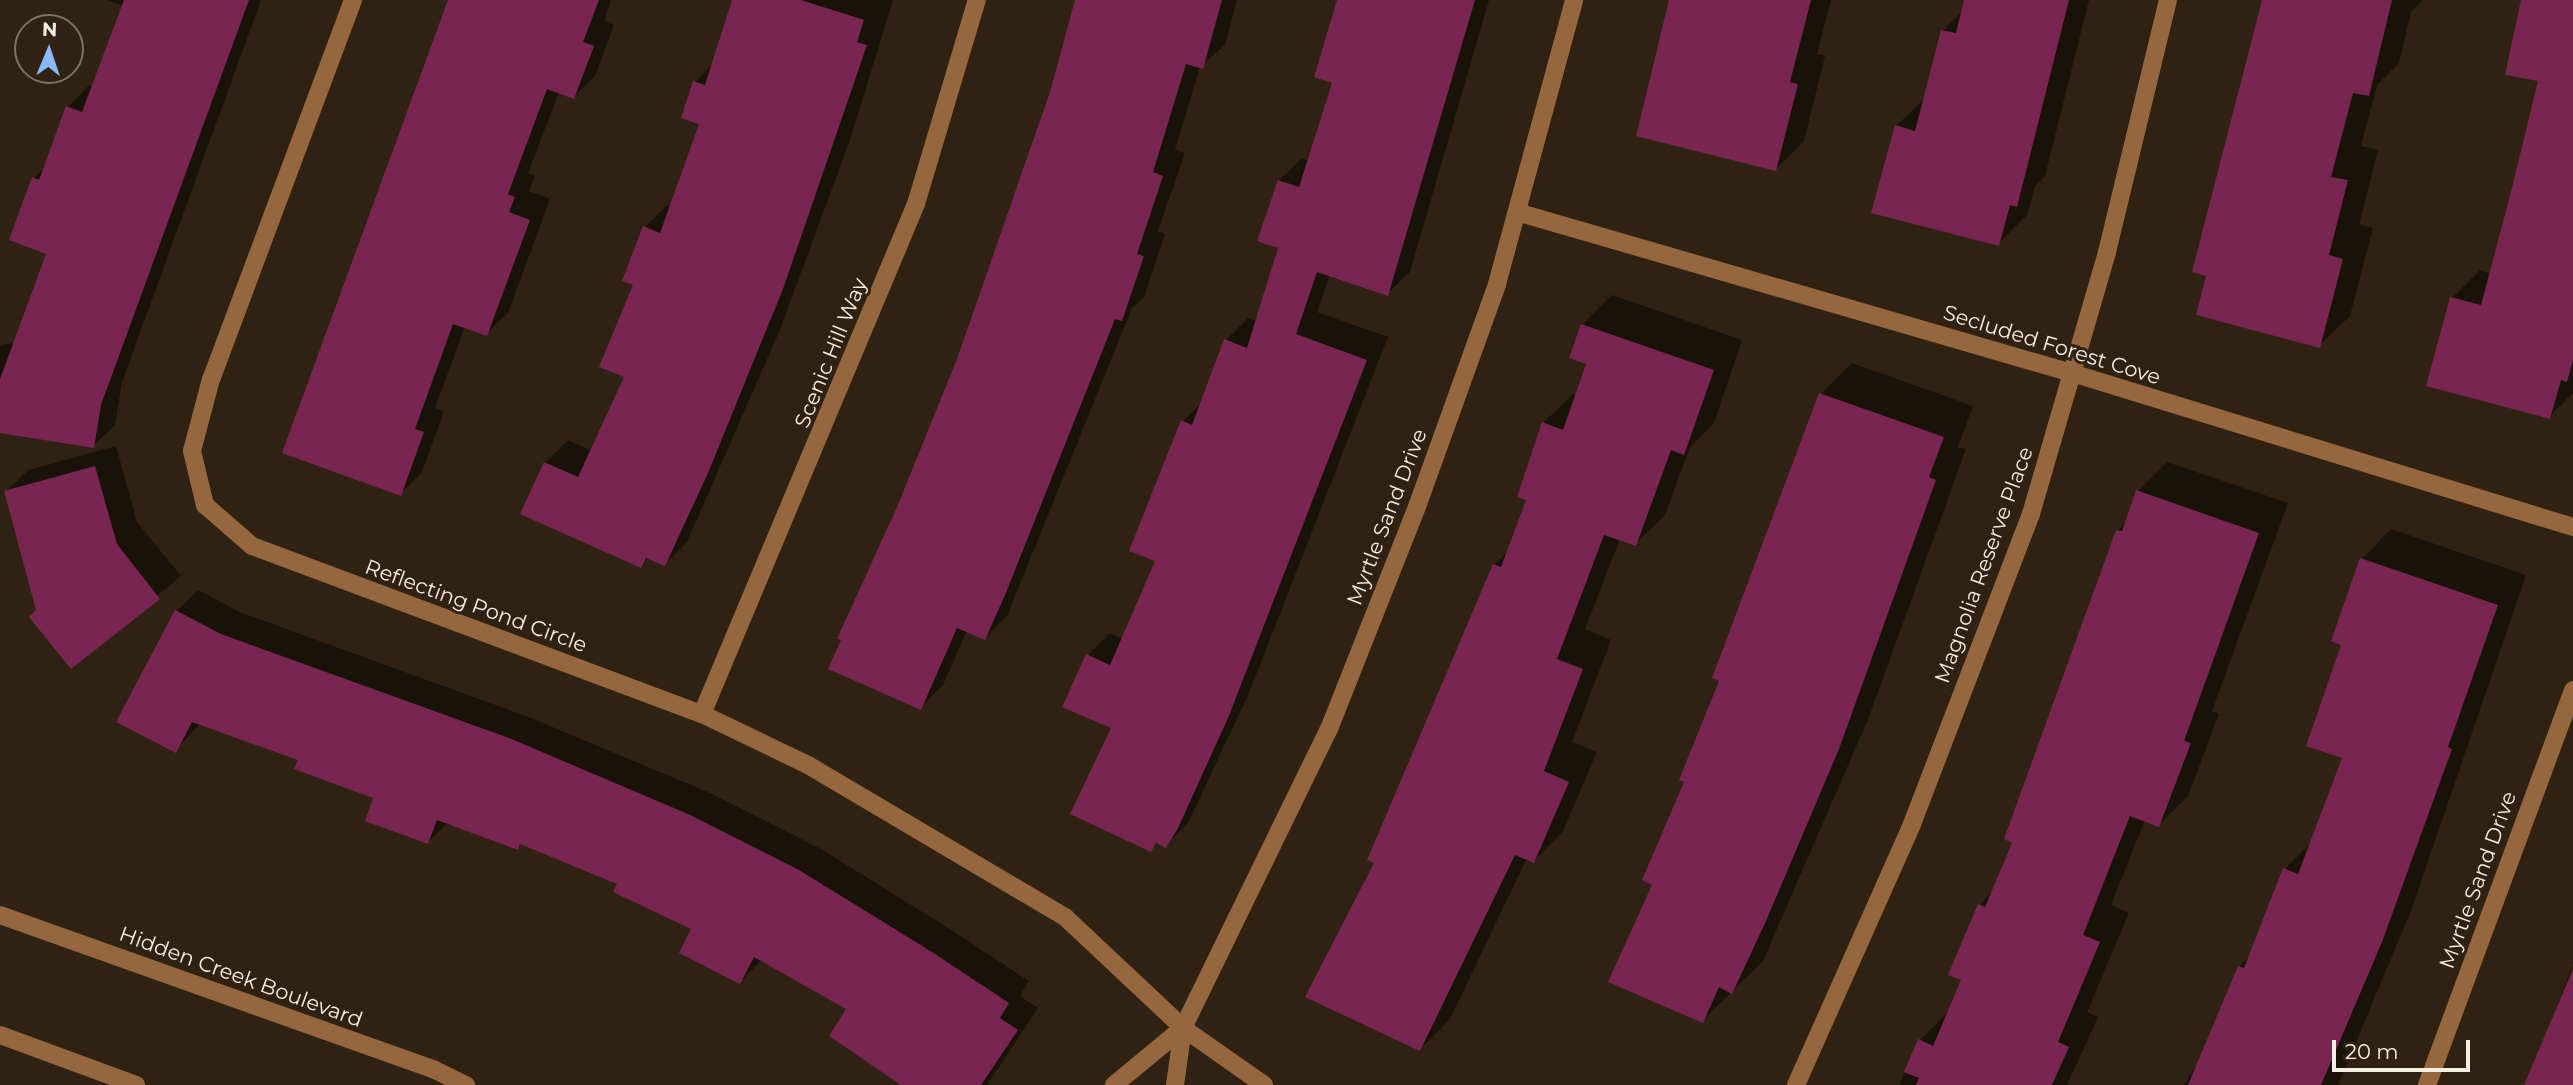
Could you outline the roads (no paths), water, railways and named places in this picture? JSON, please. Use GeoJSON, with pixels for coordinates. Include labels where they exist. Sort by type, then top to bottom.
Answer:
{"type":"FeatureCollection","features":[{"type":"Feature","properties":{"kind":"street","name":"Reflecting Pond Circle"},"geometry":{"type":"LineString","coordinates":[[353,0],[211,379],[192,451],[205,505],[252,546],[702,715],[808,765],[1065,917],[1183,1028]]}},
{"type":"Feature","properties":{"kind":"street","name":"Scenic Hill Way"},"geometry":{"type":"LineString","coordinates":[[702,715],[916,204],[977,0]]}},
{"type":"Feature","properties":{"kind":"street","name":"Myrtle Sand Drive"},"geometry":{"type":"LineString","coordinates":[[1175,1085],[1183,1028],[1329,729],[1422,491],[1497,284],[1574,0]]}},
{"type":"Feature","properties":{"kind":"street","name":"Magnolia Reserve Place"},"geometry":{"type":"LineString","coordinates":[[1796,1085],[1912,824],[2031,514],[2107,252],[2168,0]]}},
{"type":"Feature","properties":{"kind":"street","name":"Secluded Forest Cove"},"geometry":{"type":"LineString","coordinates":[[1517,212],[2071,373],[2573,527]]}},
{"type":"Feature","properties":{"kind":"street","name":"Myrtle Sand Drive"},"geometry":{"type":"LineString","coordinates":[[2427,1085],[2573,690]]}},
{"type":"Feature","properties":{"kind":"street","name":"Hidden Creek Boulevard"},"geometry":{"type":"LineString","coordinates":[[0,915],[433,1069],[466,1085]]}},
{"type":"Feature","properties":{"kind":"street","name":"Myrtle Sand Drive"},"geometry":{"type":"LineString","coordinates":[[1114,1085],[1183,1028]]}},
{"type":"Feature","properties":{"kind":"street"},"geometry":{"type":"LineString","coordinates":[[1183,1028],[1264,1085]]}},
{"type":"Feature","properties":{"kind":"street"},"geometry":{"type":"LineString","coordinates":[[0,1035],[136,1085]]}}]}
